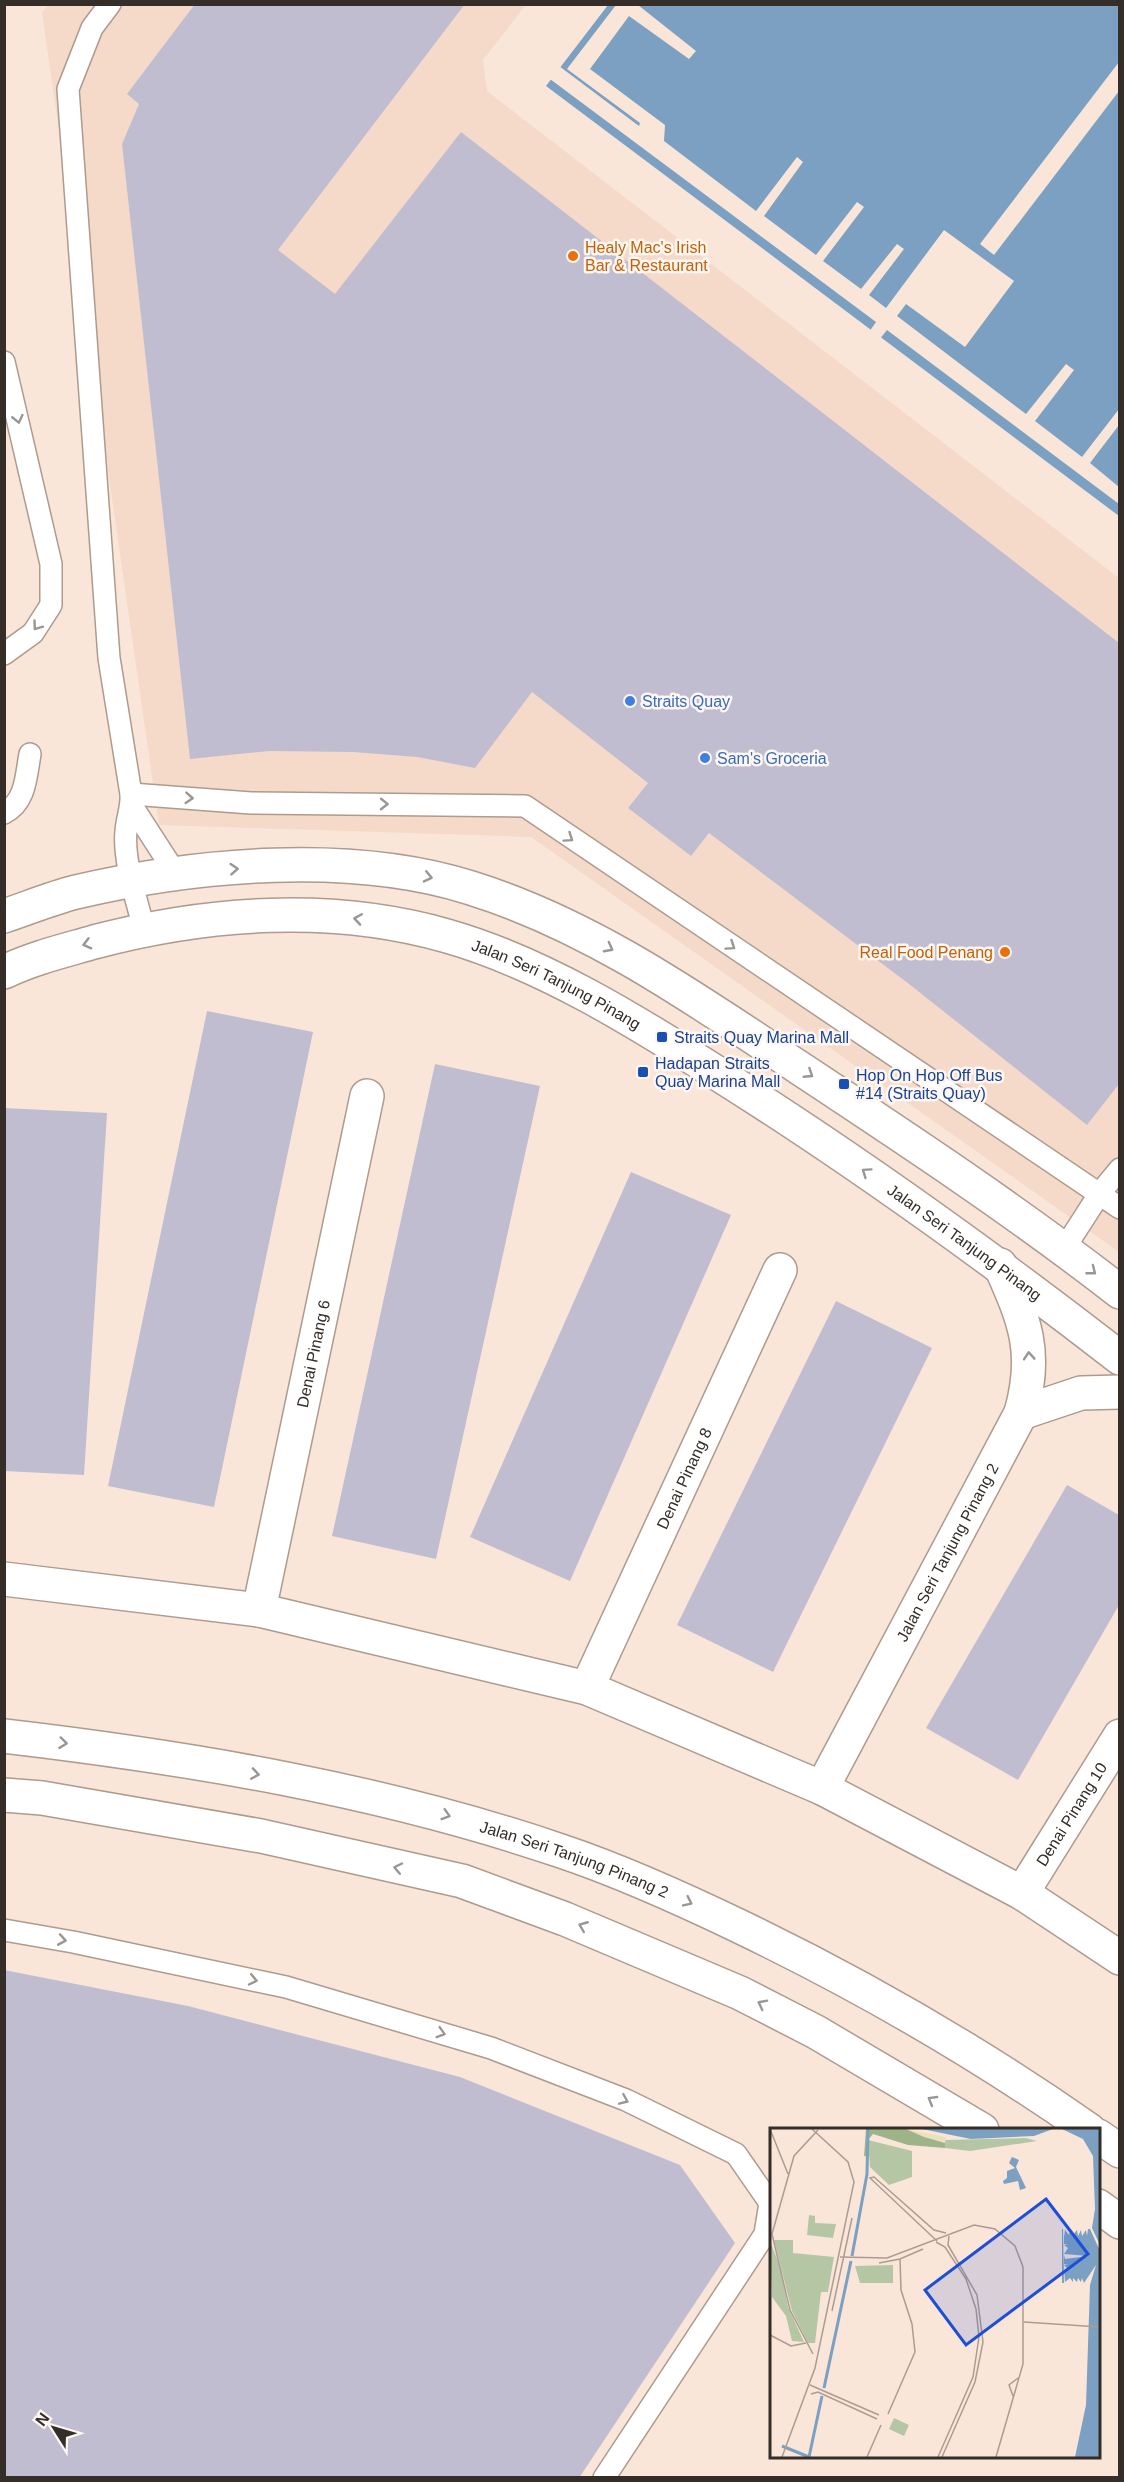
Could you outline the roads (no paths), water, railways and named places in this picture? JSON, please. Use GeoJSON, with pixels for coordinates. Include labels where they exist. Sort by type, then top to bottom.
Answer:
{"type":"FeatureCollection","features":[{"type":"Feature","properties":{"kind":"street"},"geometry":{"type":"LineString","coordinates":[[4,916],[72,893],[132,881],[176,874],[305,864],[357,867],[418,875],[469,887],[516,904],[591,938],[661,976],[907,1138],[1064,1249],[1119,1292]]}},
{"type":"Feature","properties":{"kind":"street","name":"Jalan Seri Tanjung Pinang"},"geometry":{"type":"LineString","coordinates":[[4,972],[30,959],[144,929],[278,914],[332,915],[446,935],[497,954],[572,988],[662,1037],[773,1108],[1000,1265],[1119,1358]]}},
{"type":"Feature","properties":{"kind":"street","name":"Denai Pinang 6"},"geometry":{"type":"LineString","coordinates":[[259,1610],[367,1096]]}},
{"type":"Feature","properties":{"kind":"street","name":"Jalan Seri Tanjung Pinang 2"},"geometry":{"type":"LineString","coordinates":[[822,1788],[1021,1413],[1029,1383],[1030,1355],[1025,1327],[1000,1265]]}},
{"type":"Feature","properties":{"kind":"street","name":"Denai Pinang 8"},"geometry":{"type":"LineString","coordinates":[[587,1688],[780,1270]]}},
{"type":"Feature","properties":{"kind":"street"},"geometry":{"type":"LineString","coordinates":[[1021,1413],[1081,1393],[1119,1392]]}},
{"type":"Feature","properties":{"kind":"street"},"geometry":{"type":"LineString","coordinates":[[4,1579],[259,1610],[587,1688],[822,1788],[1022,1893],[1119,1958]]}},
{"type":"Feature","properties":{"kind":"street","name":"Jalan Seri Tanjung Pinang 2"},"geometry":{"type":"LineString","coordinates":[[4,1736],[72,1744],[306,1783],[437,1813],[563,1851],[679,1897],[878,1996],[1015,2078],[1086,2128]]}},
{"type":"Feature","properties":{"kind":"street","name":"Denai Pinang 10"},"geometry":{"type":"LineString","coordinates":[[1022,1893],[1119,1736]]}},
{"type":"Feature","properties":{"kind":"street"},"geometry":{"type":"LineString","coordinates":[[4,1796],[42,1798],[261,1836],[462,1881],[565,1919],[740,1993],[816,2032],[979,2128]]}},
{"type":"Feature","properties":{"kind":"street"},"geometry":{"type":"LineString","coordinates":[[1100,2137],[1119,2151]]}},
{"type":"Feature","properties":{"kind":"street"},"geometry":{"type":"LineString","coordinates":[[1100,2208],[1119,2222]]}},
{"type":"Feature","properties":{"kind":"lane"},"geometry":{"type":"LineString","coordinates":[[110,4],[92,28],[68,88],[109,658],[131,800],[126,831],[132,881],[144,929]]}},
{"type":"Feature","properties":{"kind":"lane"},"geometry":{"type":"LineString","coordinates":[[4,362],[51,564],[51,605],[33,633],[4,654]]}},
{"type":"Feature","properties":{"kind":"lane"},"geometry":{"type":"LineString","coordinates":[[4,813],[15,808],[25,787],[30,754]]}},
{"type":"Feature","properties":{"kind":"lane"},"geometry":{"type":"LineString","coordinates":[[131,800],[176,874]]}},
{"type":"Feature","properties":{"kind":"lane"},"geometry":{"type":"LineString","coordinates":[[131,800],[525,806],[1119,1208]]}},
{"type":"Feature","properties":{"kind":"lane"},"geometry":{"type":"LineString","coordinates":[[1064,1249],[1100,1193],[1119,1169]]}},
{"type":"Feature","properties":{"kind":"lane"},"geometry":{"type":"LineString","coordinates":[[4,1930],[73,1941],[286,1987],[490,2048],[626,2100],[736,2154],[770,2203],[765,2234],[604,2478]]}},
{"type":"Feature","properties":{"kind":"water"},"geometry":{"type":"Polygon","coordinates":[[[608,5],[1119,5],[1119,516],[546,86],[608,5]]]}},
{"type":"Feature","properties":{"kind":"place","name":"Healy Mac's Irish Bar & Restaurant"},"geometry":{"type":"Point","coordinates":[573,256]}},
{"type":"Feature","properties":{"kind":"place","name":"Straits Quay"},"geometry":{"type":"Point","coordinates":[630,701]}},
{"type":"Feature","properties":{"kind":"place","name":"Sam's Groceria"},"geometry":{"type":"Point","coordinates":[705,758]}},
{"type":"Feature","properties":{"kind":"place","name":"Real Food Penang"},"geometry":{"type":"Point","coordinates":[1005,952]}},
{"type":"Feature","properties":{"kind":"place","name":"Straits Quay Marina Mall"},"geometry":{"type":"Point","coordinates":[662,1037]}},
{"type":"Feature","properties":{"kind":"place","name":"Hadapan Straits Quay Marina Mall"},"geometry":{"type":"Point","coordinates":[643,1072]}},
{"type":"Feature","properties":{"kind":"place","name":"Hop On Hop Off Bus #14 (Straits Quay)"},"geometry":{"type":"Point","coordinates":[844,1084]}}]}
